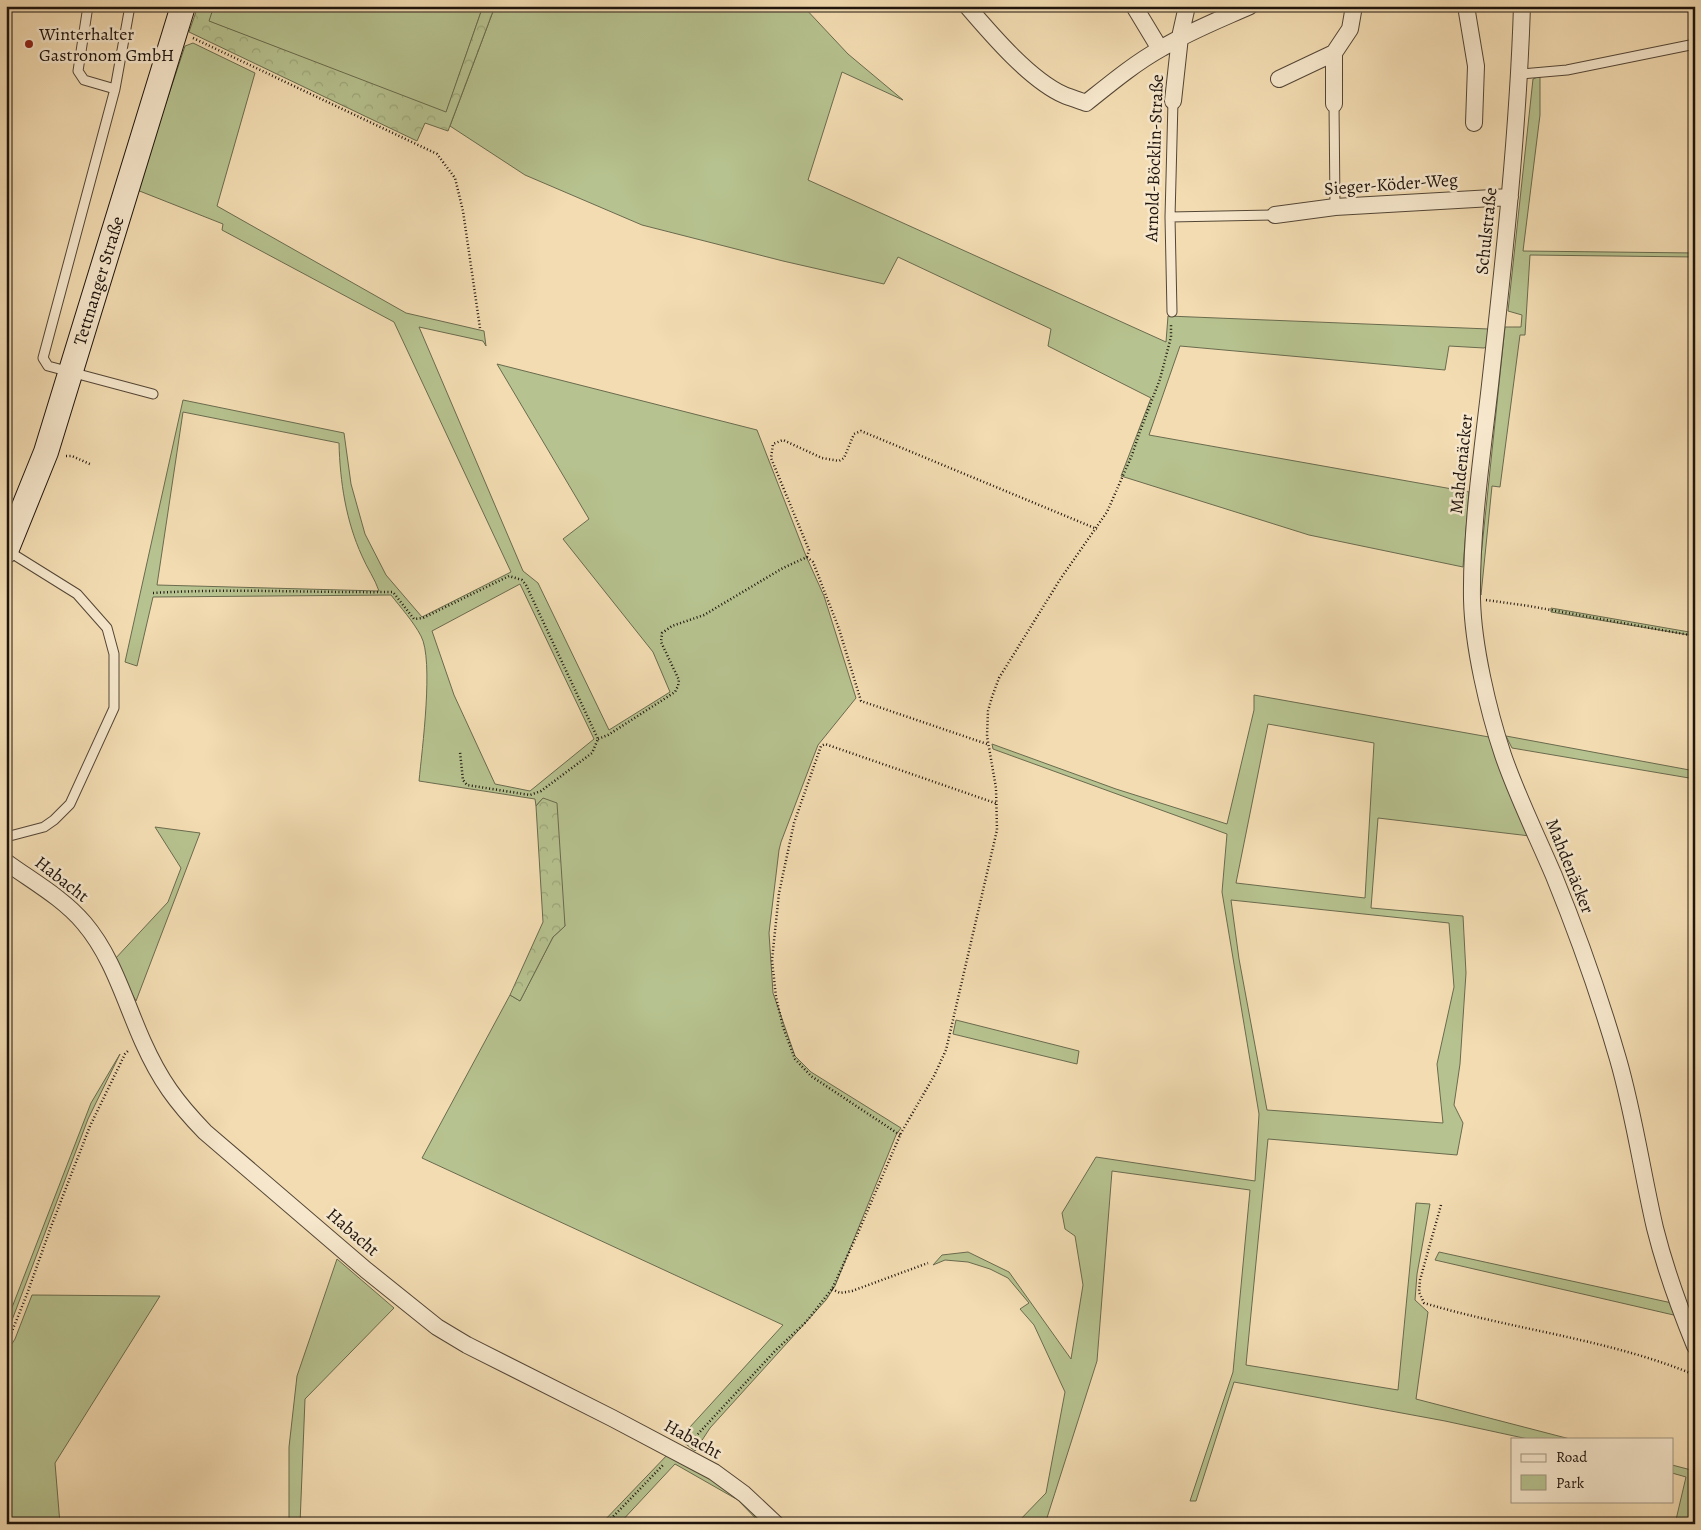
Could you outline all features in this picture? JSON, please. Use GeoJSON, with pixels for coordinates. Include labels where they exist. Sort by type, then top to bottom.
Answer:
{"type":"FeatureCollection","features":[{"type":"Feature","properties":{"kind":"main road","name":"Tettnanger Straße"},"geometry":{"type":"LineString","coordinates":[[6,550],[46,452],[69,372],[183,6]]}},
{"type":"Feature","properties":{"kind":"street"},"geometry":{"type":"LineString","coordinates":[[967,6],[998,42],[1042,82],[1063,95],[1086,103],[1122,74],[1180,37],[1250,6]]}},
{"type":"Feature","properties":{"kind":"street"},"geometry":{"type":"LineString","coordinates":[[1134,6],[1160,49]]}},
{"type":"Feature","properties":{"kind":"street","name":"Arnold-Böcklin-Straße"},"geometry":{"type":"LineString","coordinates":[[1173,101],[1180,37],[1187,6]]}},
{"type":"Feature","properties":{"kind":"street"},"geometry":{"type":"LineString","coordinates":[[1279,79],[1334,53],[1350,29],[1354,6]]}},
{"type":"Feature","properties":{"kind":"street"},"geometry":{"type":"LineString","coordinates":[[1466,6],[1476,66],[1474,123]]}},
{"type":"Feature","properties":{"kind":"street","name":"Schulstraße"},"geometry":{"type":"LineString","coordinates":[[1489,392],[1510,197],[1520,74],[1522,6]]}},
{"type":"Feature","properties":{"kind":"street"},"geometry":{"type":"LineString","coordinates":[[1334,53],[1334,104]]}},
{"type":"Feature","properties":{"kind":"street","name":"Sieger-Köder-Weg"},"geometry":{"type":"LineString","coordinates":[[1275,215],[1335,207],[1510,197]]}},
{"type":"Feature","properties":{"kind":"street","name":"Mahdenäcker"},"geometry":{"type":"LineString","coordinates":[[1489,392],[1476,513],[1472,599],[1478,651],[1490,710],[1503,756],[1555,879],[1613,1043],[1632,1113],[1655,1227],[1675,1297],[1695,1346]]}},
{"type":"Feature","properties":{"kind":"street","name":"Habacht"},"geometry":{"type":"LineString","coordinates":[[6,862],[69,907],[85,924],[110,964],[160,1077],[183,1109],[213,1138],[402,1301],[437,1327],[467,1345],[714,1472],[744,1494],[776,1524]]}},
{"type":"Feature","properties":{"kind":"lane"},"geometry":{"type":"LineString","coordinates":[[88,6],[78,71],[84,80],[115,89]]}},
{"type":"Feature","properties":{"kind":"lane"},"geometry":{"type":"LineString","coordinates":[[130,6],[115,89],[43,358],[48,366],[153,394]]}},
{"type":"Feature","properties":{"kind":"lane"},"geometry":{"type":"LineString","coordinates":[[1520,74],[1567,70],[1695,44]]}},
{"type":"Feature","properties":{"kind":"lane","name":"Arnold-Böcklin-Straße"},"geometry":{"type":"LineString","coordinates":[[1172,312],[1170,217],[1173,101]]}},
{"type":"Feature","properties":{"kind":"lane"},"geometry":{"type":"LineString","coordinates":[[1334,104],[1335,207]]}},
{"type":"Feature","properties":{"kind":"lane"},"geometry":{"type":"LineString","coordinates":[[1170,217],[1275,215]]}},
{"type":"Feature","properties":{"kind":"lane"},"geometry":{"type":"LineString","coordinates":[[6,550],[77,594],[107,628],[114,654],[114,708],[70,804],[44,827],[6,837]]}},
{"type":"Feature","properties":{"kind":"path"},"geometry":{"type":"LineString","coordinates":[[175,33],[195,39],[438,154],[455,178],[463,211],[480,328]]}},
{"type":"Feature","properties":{"kind":"path"},"geometry":{"type":"LineString","coordinates":[[606,1524],[666,1461],[690,1446],[697,1435],[776,1350],[806,1322],[832,1289],[900,1134],[934,1076],[946,1050],[997,830],[998,804],[988,745],[988,711],[999,678],[1061,578],[1097,529],[1107,512],[1132,455],[1138,434],[1160,379],[1171,337],[1172,312]]}},
{"type":"Feature","properties":{"kind":"path"},"geometry":{"type":"LineString","coordinates":[[807,558],[809,550],[770,458],[773,444],[783,440],[822,458],[839,461],[844,458],[854,434],[861,431],[1097,529]]}},
{"type":"Feature","properties":{"kind":"path"},"geometry":{"type":"LineString","coordinates":[[460,752],[463,780],[468,785],[530,795],[541,791],[592,753],[598,739],[675,692],[679,680],[661,642],[662,633],[672,626],[704,615],[783,568],[807,558]]}},
{"type":"Feature","properties":{"kind":"path"},"geometry":{"type":"LineString","coordinates":[[807,558],[813,562],[839,629],[861,702],[988,745]]}},
{"type":"Feature","properties":{"kind":"path"},"geometry":{"type":"LineString","coordinates":[[153,593],[195,590],[394,592],[414,619],[423,618],[509,576],[517,578],[526,585],[598,739]]}},
{"type":"Feature","properties":{"kind":"path"},"geometry":{"type":"LineString","coordinates":[[1472,599],[1529,606],[1695,636]]}},
{"type":"Feature","properties":{"kind":"path"},"geometry":{"type":"LineString","coordinates":[[900,1134],[811,1076],[795,1059],[783,1027],[776,997],[772,960],[779,893],[794,823],[821,746],[825,744],[998,804]]}},
{"type":"Feature","properties":{"kind":"path"},"geometry":{"type":"LineString","coordinates":[[6,1346],[90,1126],[125,1054],[134,1046],[143,1042]]}},
{"type":"Feature","properties":{"kind":"path"},"geometry":{"type":"LineString","coordinates":[[1441,1205],[1420,1280],[1419,1292],[1424,1303],[1485,1319],[1586,1341],[1665,1363],[1695,1375]]}},
{"type":"Feature","properties":{"kind":"path"},"geometry":{"type":"LineString","coordinates":[[832,1289],[840,1293],[852,1291],[928,1263]]}},
{"type":"Feature","properties":{"kind":"green space"},"geometry":{"type":"Polygon","coordinates":[[[198,6],[214,6],[209,21],[446,112],[483,6],[495,6],[448,131],[425,123],[417,141],[189,32],[198,6]]]}},
{"type":"Feature","properties":{"kind":"green space"},"geometry":{"type":"Polygon","coordinates":[[[214,6],[483,6],[446,113],[208,21],[214,6]]]}},
{"type":"Feature","properties":{"kind":"green space"},"geometry":{"type":"Polygon","coordinates":[[[495,6],[803,6],[848,54],[903,100],[842,72],[808,180],[1166,342],[1168,316],[1489,329],[1488,346],[1484,348],[1449,346],[1445,370],[1180,346],[1149,435],[1469,492],[1463,567],[1309,535],[1121,476],[1151,398],[1048,346],[1051,329],[898,257],[884,284],[783,261],[642,225],[525,175],[450,126],[495,6]]]}},
{"type":"Feature","properties":{"kind":"green space"},"geometry":{"type":"Polygon","coordinates":[[[193,43],[255,73],[217,206],[406,313],[484,331],[486,346],[483,341],[419,327],[523,571],[538,583],[609,730],[670,692],[653,652],[563,539],[589,519],[497,364],[757,430],[806,556],[824,596],[856,698],[818,745],[781,842],[769,933],[773,993],[795,1056],[811,1072],[901,1128],[896,1135],[835,1286],[826,1300],[710,1428],[695,1451],[679,1439],[783,1325],[422,1158],[510,995],[520,1001],[553,937],[565,926],[543,798],[536,806],[535,799],[419,781],[427,684],[425,648],[418,630],[391,595],[153,597],[137,666],[125,662],[183,400],[344,433],[351,484],[365,534],[386,575],[422,617],[511,572],[394,322],[222,230],[223,224],[137,190],[185,46],[193,43]],[[183,412],[157,585],[379,591],[356,543],[348,515],[342,487],[339,443],[183,412]],[[520,584],[432,631],[454,695],[495,784],[530,791],[594,739],[520,584]]]}},
{"type":"Feature","properties":{"kind":"green space"},"geometry":{"type":"Polygon","coordinates":[[[1540,76],[1540,115],[1523,251],[1695,253],[1695,257],[1530,255],[1525,335],[1520,335],[1500,487],[1492,486],[1481,595],[1478,585],[1505,327],[1521,327],[1522,315],[1508,311],[1533,79],[1540,76]]]}},
{"type":"Feature","properties":{"kind":"green space"},"geometry":{"type":"Polygon","coordinates":[[[1551,608],[1695,633],[1695,636],[1551,612],[1551,608]]]}},
{"type":"Feature","properties":{"kind":"green space"},"geometry":{"type":"Polygon","coordinates":[[[1254,695],[1489,737],[1530,836],[1378,818],[1371,908],[1463,916],[1466,973],[1460,1064],[1454,1105],[1463,1123],[1457,1155],[1268,1139],[1246,1365],[1398,1390],[1416,1203],[1430,1204],[1417,1274],[1415,1300],[1428,1312],[1416,1399],[1566,1438],[1523,1438],[1445,1421],[1234,1382],[1196,1501],[1190,1501],[1233,1372],[1250,1190],[1112,1171],[1097,1361],[1045,1524],[1016,1524],[1046,1493],[1065,1392],[1034,1325],[1020,1309],[1029,1303],[1008,1278],[990,1269],[968,1262],[945,1260],[933,1265],[942,1255],[968,1252],[1009,1272],[1071,1359],[1083,1285],[1075,1236],[1065,1229],[1062,1213],[1096,1157],[1255,1181],[1259,1114],[1222,892],[1227,834],[993,749],[992,744],[1116,789],[1227,824],[1254,710],[1254,695]],[[1268,724],[1236,883],[1365,898],[1374,743],[1268,724]],[[1231,900],[1239,959],[1267,1110],[1443,1123],[1437,1064],[1454,987],[1449,923],[1231,900]]]}},
{"type":"Feature","properties":{"kind":"green space"},"geometry":{"type":"Polygon","coordinates":[[[1506,736],[1695,771],[1695,779],[1512,748],[1506,736]]]}},
{"type":"Feature","properties":{"kind":"green space"},"geometry":{"type":"Polygon","coordinates":[[[543,798],[557,803],[565,926],[553,937],[520,1001],[510,995],[543,922],[536,806],[543,798]]]}},
{"type":"Feature","properties":{"kind":"green space"},"geometry":{"type":"Polygon","coordinates":[[[155,827],[200,833],[136,1001],[114,960],[168,902],[181,868],[155,827]]]}},
{"type":"Feature","properties":{"kind":"green space"},"geometry":{"type":"Polygon","coordinates":[[[956,1020],[1079,1051],[1077,1064],[953,1034],[956,1020]]]}},
{"type":"Feature","properties":{"kind":"green space"},"geometry":{"type":"Polygon","coordinates":[[[120,1054],[88,1119],[6,1336],[6,1323],[91,1103],[120,1054]]]}},
{"type":"Feature","properties":{"kind":"green space"},"geometry":{"type":"Polygon","coordinates":[[[1439,1252],[1672,1303],[1678,1316],[1435,1260],[1439,1252]]]}},
{"type":"Feature","properties":{"kind":"green space"},"geometry":{"type":"Polygon","coordinates":[[[337,1259],[394,1308],[305,1399],[300,1524],[289,1524],[289,1447],[297,1376],[337,1259]]]}},
{"type":"Feature","properties":{"kind":"green space"},"geometry":{"type":"Polygon","coordinates":[[[32,1295],[160,1296],[55,1463],[60,1524],[6,1524],[6,1353],[15,1339],[32,1295]]]}},
{"type":"Feature","properties":{"kind":"green space"},"geometry":{"type":"Polygon","coordinates":[[[1678,1317],[1693,1354],[1695,1371],[1678,1317]]]}},
{"type":"Feature","properties":{"kind":"green space"},"geometry":{"type":"Polygon","coordinates":[[[670,1452],[711,1476],[766,1524],[761,1524],[738,1500],[675,1464],[619,1524],[601,1524],[670,1452]]]}},
{"type":"Feature","properties":{"kind":"green space"},"geometry":{"type":"Polygon","coordinates":[[[1674,1466],[1695,1471],[1694,1524],[1675,1524],[1686,1477],[1674,1474],[1674,1466]]]}},
{"type":"Feature","properties":{"kind":"place","name":"Winterhalter Gastronom GmbH"},"geometry":{"type":"Point","coordinates":[29,44]}}]}
